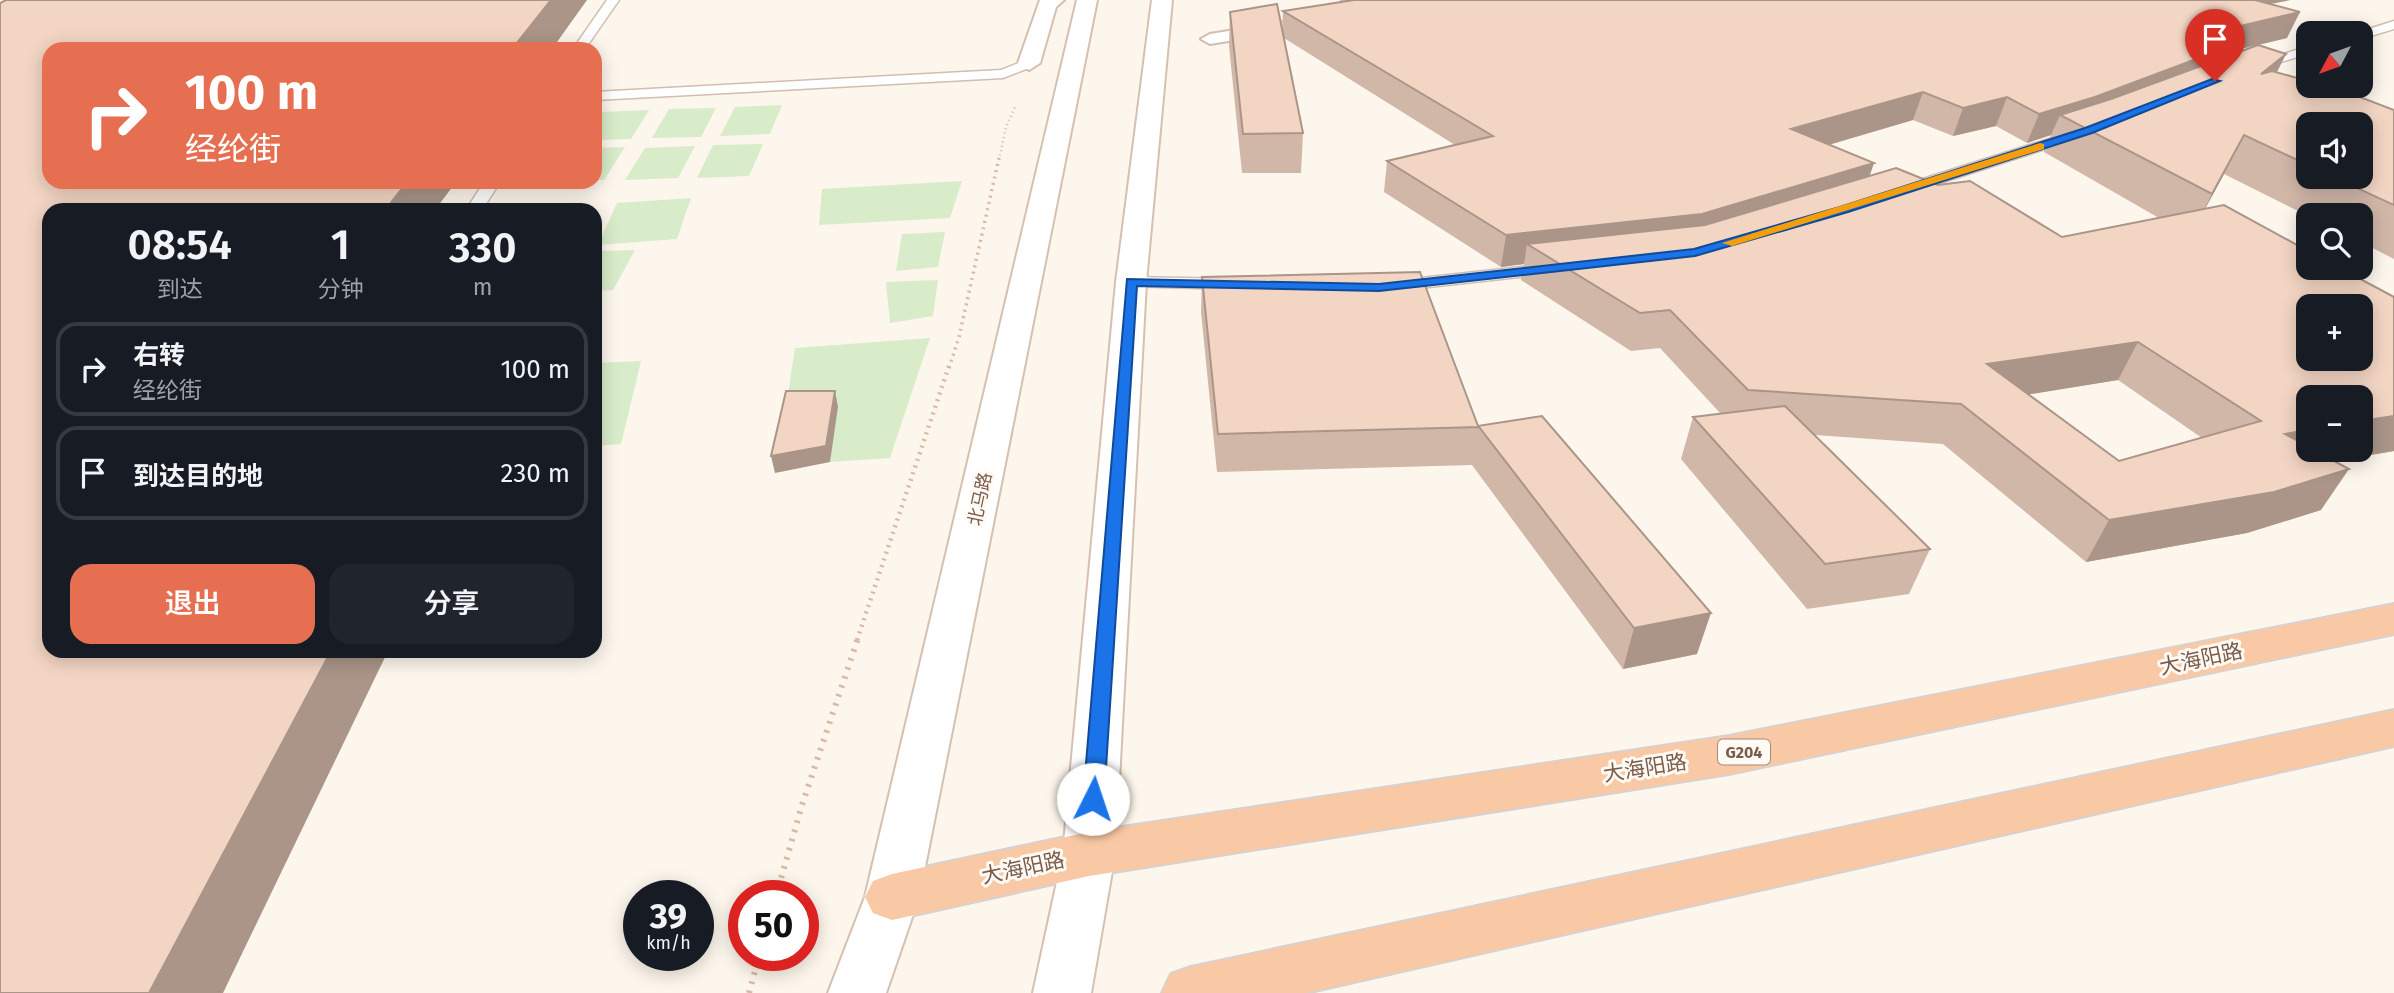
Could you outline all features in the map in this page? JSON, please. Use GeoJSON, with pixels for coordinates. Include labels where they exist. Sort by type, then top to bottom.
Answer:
{"type":"FeatureCollection","features":[{"type":"Feature","properties":{"kind":"highway","name":"大海阳路"},"geometry":{"type":"LineString","coordinates":[[892,897],[1089,854],[1729,755],[2394,619]]}},
{"type":"Feature","properties":{"kind":"highway"},"geometry":{"type":"LineString","coordinates":[[1191,993],[2394,728]]}},
{"type":"Feature","properties":{"kind":"main road"},"geometry":{"type":"LineString","coordinates":[[1029,63],[1047,4],[1054,0]]}},
{"type":"Feature","properties":{"kind":"main road","name":"北马路"},"geometry":{"type":"LineString","coordinates":[[857,993],[892,897],[1087,0]]}},
{"type":"Feature","properties":{"kind":"main road"},"geometry":{"type":"LineString","coordinates":[[1062,993],[1089,854],[1131,282],[1162,0]]}},
{"type":"Feature","properties":{"kind":"street"},"geometry":{"type":"LineString","coordinates":[[1210,39],[1348,17]]}},
{"type":"Feature","properties":{"kind":"lane"},"geometry":{"type":"LineString","coordinates":[[584,42],[613,0]]}},
{"type":"Feature","properties":{"kind":"lane"},"geometry":{"type":"LineString","coordinates":[[2373,31],[2394,25]]}},
{"type":"Feature","properties":{"kind":"lane"},"geometry":{"type":"LineString","coordinates":[[2241,71],[2296,54]]}},
{"type":"Feature","properties":{"kind":"lane"},"geometry":{"type":"LineString","coordinates":[[602,89],[1029,63]]}},
{"type":"Feature","properties":{"kind":"lane"},"geometry":{"type":"LineString","coordinates":[[602,96],[1003,74],[1029,63]]}},
{"type":"Feature","properties":{"kind":"lane"},"geometry":{"type":"LineString","coordinates":[[1883,197],[2089,131]]}},
{"type":"Feature","properties":{"kind":"lane"},"geometry":{"type":"LineString","coordinates":[[1379,288],[1571,266]]}},
{"type":"Feature","properties":{"kind":"lane"},"geometry":{"type":"LineString","coordinates":[[1131,282],[1245,284]]}},
{"type":"Feature","properties":{"kind":"path"},"geometry":{"type":"LineString","coordinates":[[781,880],[802,804],[958,337],[1006,127],[1020,96]]}},
{"type":"Feature","properties":{"kind":"path"},"geometry":{"type":"LineString","coordinates":[[749,993],[755,971]]}},
{"type":"Feature","properties":{"kind":"green space"},"geometry":{"type":"Polygon","coordinates":[[[782,105],[770,134],[720,136],[735,107],[782,105]]]}},
{"type":"Feature","properties":{"kind":"green space"},"geometry":{"type":"Polygon","coordinates":[[[716,108],[701,137],[652,138],[669,109],[716,108]]]}},
{"type":"Feature","properties":{"kind":"green space"},"geometry":{"type":"Polygon","coordinates":[[[649,110],[631,139],[602,140],[602,112],[649,110]]]}},
{"type":"Feature","properties":{"kind":"green space"},"geometry":{"type":"Polygon","coordinates":[[[763,144],[749,176],[697,178],[713,145],[763,144]]]}},
{"type":"Feature","properties":{"kind":"green space"},"geometry":{"type":"Polygon","coordinates":[[[695,146],[678,178],[625,180],[645,148],[695,146]]]}},
{"type":"Feature","properties":{"kind":"green space"},"geometry":{"type":"Polygon","coordinates":[[[625,147],[604,180],[602,180],[602,148],[625,147]]]}},
{"type":"Feature","properties":{"kind":"green space"},"geometry":{"type":"Polygon","coordinates":[[[962,181],[950,218],[819,225],[822,189],[962,181]]]}},
{"type":"Feature","properties":{"kind":"green space"},"geometry":{"type":"Polygon","coordinates":[[[691,198],[677,239],[602,245],[602,236],[617,203],[691,198]]]}},
{"type":"Feature","properties":{"kind":"green space"},"geometry":{"type":"Polygon","coordinates":[[[945,232],[938,267],[896,271],[902,234],[945,232]]]}},
{"type":"Feature","properties":{"kind":"green space"},"geometry":{"type":"Polygon","coordinates":[[[635,250],[613,290],[602,291],[602,251],[635,250]]]}},
{"type":"Feature","properties":{"kind":"green space"},"geometry":{"type":"Polygon","coordinates":[[[938,280],[933,316],[890,323],[886,282],[938,280]]]}},
{"type":"Feature","properties":{"kind":"green space"},"geometry":{"type":"Polygon","coordinates":[[[930,338],[890,458],[830,462],[786,407],[795,348],[930,338]]]}},
{"type":"Feature","properties":{"kind":"green space"},"geometry":{"type":"Polygon","coordinates":[[[641,361],[621,444],[602,445],[602,363],[641,361]]]}},
{"type":"Feature","properties":{"kind":"building"},"geometry":{"type":"Polygon","coordinates":[[[6,0],[551,0],[518,42],[42,42],[42,189],[402,189],[390,203],[42,203],[42,658],[327,658],[149,993],[0,993],[0,3],[6,0]]]}},
{"type":"Feature","properties":{"kind":"building"},"geometry":{"type":"Polygon","coordinates":[[[1354,0],[2255,0],[2300,12],[2202,35],[2231,46],[2095,97],[2039,114],[2007,97],[1963,108],[1923,92],[1791,129],[1874,163],[1702,214],[1506,235],[1387,161],[1493,136],[1283,11],[1354,0]]]}},
{"type":"Feature","properties":{"kind":"building"},"geometry":{"type":"Polygon","coordinates":[[[1277,4],[1303,133],[1243,134],[1230,12],[1277,4]]]}},
{"type":"Feature","properties":{"kind":"building"},"geometry":{"type":"Polygon","coordinates":[[[2258,45],[2286,54],[2261,74],[2272,71],[2296,78],[2296,98],[2362,98],[2394,110],[2394,205],[2359,189],[2373,189],[2373,112],[2296,112],[2296,159],[2244,135],[2212,194],[2060,115],[2258,45]]]}},
{"type":"Feature","properties":{"kind":"building"},"geometry":{"type":"Polygon","coordinates":[[[1896,168],[1938,185],[1970,181],[2062,237],[2224,205],[2296,244],[2296,280],[2362,280],[2394,297],[2394,416],[2373,419],[2373,385],[2296,385],[2296,432],[2285,434],[2296,440],[2296,462],[2336,462],[2349,469],[2274,492],[2109,520],[1961,404],[1748,390],[1670,310],[1640,313],[1527,244],[1705,225],[1896,168]],[[2138,342],[1987,364],[2119,461],[2261,421],[2138,342]]]}},
{"type":"Feature","properties":{"kind":"building"},"geometry":{"type":"Polygon","coordinates":[[[1420,272],[1478,426],[1542,416],[1711,613],[1634,628],[1479,427],[1218,434],[1202,277],[1420,272]]]}},
{"type":"Feature","properties":{"kind":"building"},"geometry":{"type":"Polygon","coordinates":[[[786,391],[835,391],[826,446],[771,456],[786,391]]]}},
{"type":"Feature","properties":{"kind":"building"},"geometry":{"type":"Polygon","coordinates":[[[1785,406],[1930,549],[1825,564],[1693,417],[1785,406]]]}},
{"type":"Feature","properties":{"kind":"slow traffic"},"geometry":{"type":"LineString","coordinates":[[1728,243],[2040,146]]}},
{"type":"Feature","properties":{"kind":"route"},"geometry":{"type":"LineString","coordinates":[[1093,799],[1131,282],[1379,288],[1695,253],[2089,131],[2215,81]]}}]}
